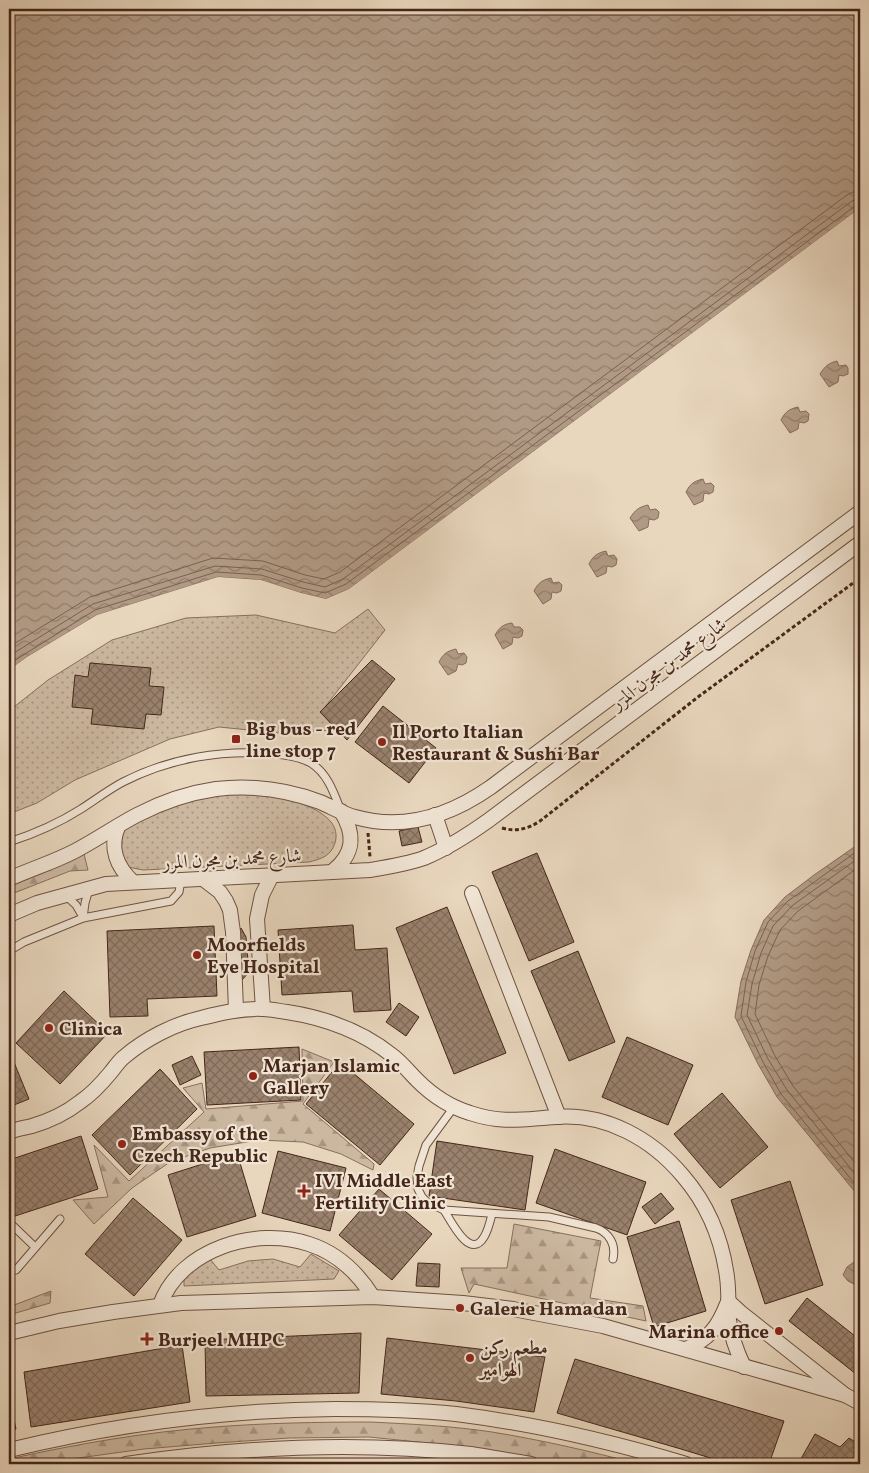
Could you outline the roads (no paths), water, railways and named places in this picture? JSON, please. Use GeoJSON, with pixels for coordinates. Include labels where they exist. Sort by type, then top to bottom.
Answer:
{"type":"FeatureCollection","features":[{"type":"Feature","properties":{"kind":"street","name":"شارع محمد بن مجرن المرر"},"geometry":{"type":"LineString","coordinates":[[9,879],[73,852],[155,806],[175,798],[210,790],[266,789],[301,796],[354,817],[397,822],[435,815],[462,805],[491,787],[860,512]]}},
{"type":"Feature","properties":{"kind":"street","name":"شارع محمد بن مجرن المرر"},"geometry":{"type":"LineString","coordinates":[[9,915],[65,894],[106,884],[370,870],[423,858],[446,848],[489,820],[860,543]]}},
{"type":"Feature","properties":{"kind":"street"},"geometry":{"type":"LineString","coordinates":[[334,871],[341,865],[350,848],[350,828],[341,811]]}},
{"type":"Feature","properties":{"kind":"street"},"geometry":{"type":"LineString","coordinates":[[435,815],[446,848]]}},
{"type":"Feature","properties":{"kind":"street"},"geometry":{"type":"LineString","coordinates":[[118,827],[114,835],[114,852],[121,869],[133,882]]}},
{"type":"Feature","properties":{"kind":"street"},"geometry":{"type":"LineString","coordinates":[[264,1009],[257,919],[262,895],[272,875]]}},
{"type":"Feature","properties":{"kind":"street"},"geometry":{"type":"LineString","coordinates":[[202,879],[220,892],[230,910],[233,932],[236,1010]]}},
{"type":"Feature","properties":{"kind":"street"},"geometry":{"type":"LineString","coordinates":[[472,893],[559,1116]]}},
{"type":"Feature","properties":{"kind":"street"},"geometry":{"type":"LineString","coordinates":[[9,1132],[50,1119],[80,1102],[103,1082],[122,1058],[141,1044],[180,1024],[236,1010],[264,1009],[319,1018],[336,1023],[367,1037],[394,1057],[426,1089],[454,1107],[471,1114],[509,1121],[559,1116],[605,1122],[633,1134],[669,1160],[699,1197],[715,1228],[724,1260],[732,1332],[744,1367]]}},
{"type":"Feature","properties":{"kind":"street"},"geometry":{"type":"LineString","coordinates":[[160,1305],[172,1282],[193,1262],[234,1243],[264,1239],[295,1240],[325,1251],[339,1259],[352,1270],[373,1297]]}},
{"type":"Feature","properties":{"kind":"street"},"geometry":{"type":"LineString","coordinates":[[9,1333],[59,1321],[181,1303],[373,1297],[463,1303],[513,1309],[602,1326],[845,1394]]}},
{"type":"Feature","properties":{"kind":"street"},"geometry":{"type":"LineString","coordinates":[[686,1349],[696,1344],[714,1329],[721,1319],[728,1301]]}},
{"type":"Feature","properties":{"kind":"street"},"geometry":{"type":"LineString","coordinates":[[728,1301],[744,1316],[845,1394],[860,1403]]}},
{"type":"Feature","properties":{"kind":"street"},"geometry":{"type":"LineString","coordinates":[[9,1450],[98,1430],[192,1417],[270,1411],[406,1410],[456,1414],[560,1430],[686,1464]]}},
{"type":"Feature","properties":{"kind":"street"},"geometry":{"type":"LineString","coordinates":[[126,1464],[255,1450],[306,1448],[404,1449],[475,1459],[531,1464]]}},
{"type":"Feature","properties":{"kind":"lane"},"geometry":{"type":"LineString","coordinates":[[9,842],[57,822],[81,809],[103,793],[144,773],[188,759],[238,752],[288,755],[304,760],[319,769],[325,776],[330,783],[341,811]]}},
{"type":"Feature","properties":{"kind":"lane"},"geometry":{"type":"LineString","coordinates":[[9,951],[24,942],[83,918],[170,900],[179,892],[181,880]]}},
{"type":"Feature","properties":{"kind":"lane"},"geometry":{"type":"LineString","coordinates":[[83,918],[89,888]]}},
{"type":"Feature","properties":{"kind":"lane"},"geometry":{"type":"LineString","coordinates":[[65,894],[76,905],[83,918]]}},
{"type":"Feature","properties":{"kind":"lane"},"geometry":{"type":"LineString","coordinates":[[454,1107],[426,1145],[419,1166],[417,1177],[418,1189],[428,1203],[444,1210],[549,1217],[596,1228],[602,1230],[610,1237],[614,1248],[612,1259]]}},
{"type":"Feature","properties":{"kind":"lane"},"geometry":{"type":"LineString","coordinates":[[444,1210],[462,1239],[469,1244],[479,1243],[483,1240],[492,1214]]}},
{"type":"Feature","properties":{"kind":"lane"},"geometry":{"type":"LineString","coordinates":[[16,1270],[60,1219]]}},
{"type":"Feature","properties":{"kind":"lane"},"geometry":{"type":"LineString","coordinates":[[9,1222],[36,1247]]}},
{"type":"Feature","properties":{"kind":"water"},"geometry":{"type":"Polygon","coordinates":[[[9,9],[860,9],[860,208],[349,589],[326,599],[261,580],[218,577],[97,615],[9,670],[9,9]]]}},
{"type":"Feature","properties":{"kind":"water"},"geometry":{"type":"Polygon","coordinates":[[[837,361],[839,366],[846,365],[848,374],[839,375],[838,382],[829,387],[820,374],[827,365],[837,361]]]}},
{"type":"Feature","properties":{"kind":"water"},"geometry":{"type":"Polygon","coordinates":[[[798,407],[800,412],[806,411],[809,414],[808,421],[804,423],[799,422],[798,429],[790,433],[781,420],[788,411],[798,407]]]}},
{"type":"Feature","properties":{"kind":"water"},"geometry":{"type":"Polygon","coordinates":[[[703,479],[705,484],[711,483],[714,486],[713,492],[709,494],[704,493],[703,501],[694,505],[686,492],[693,483],[703,479]]]}},
{"type":"Feature","properties":{"kind":"water"},"geometry":{"type":"Polygon","coordinates":[[[648,505],[650,510],[656,509],[659,512],[658,518],[654,520],[649,519],[648,527],[639,531],[630,518],[638,509],[648,505]]]}},
{"type":"Feature","properties":{"kind":"water"},"geometry":{"type":"Polygon","coordinates":[[[606,551],[608,556],[614,555],[617,559],[616,565],[612,567],[607,566],[606,573],[597,577],[589,564],[596,555],[606,551]]]}},
{"type":"Feature","properties":{"kind":"water"},"geometry":{"type":"Polygon","coordinates":[[[551,578],[553,583],[559,582],[562,585],[561,591],[557,593],[552,592],[551,599],[543,604],[534,591],[541,582],[551,578]]]}},
{"type":"Feature","properties":{"kind":"water"},"geometry":{"type":"Polygon","coordinates":[[[512,623],[514,627],[520,627],[523,630],[522,636],[518,638],[513,637],[512,644],[503,649],[495,635],[506,624],[512,623]]]}},
{"type":"Feature","properties":{"kind":"water"},"geometry":{"type":"Polygon","coordinates":[[[456,649],[458,654],[464,653],[467,657],[466,663],[458,664],[456,671],[448,675],[439,662],[446,653],[456,649]]]}},
{"type":"Feature","properties":{"kind":"water"},"geometry":{"type":"Polygon","coordinates":[[[860,843],[860,1198],[777,1097],[735,1017],[741,981],[751,950],[764,920],[785,897],[860,843]]]}},
{"type":"Feature","properties":{"kind":"water"},"geometry":{"type":"Polygon","coordinates":[[[857,1260],[860,1261],[860,1287],[848,1281],[843,1275],[847,1267],[857,1260]]]}},
{"type":"Feature","properties":{"kind":"place","name":"Big bus - red line stop 7"},"geometry":{"type":"Point","coordinates":[236,739]}},
{"type":"Feature","properties":{"kind":"place","name":"Il Porto Italian Restaurant & Sushi Bar"},"geometry":{"type":"Point","coordinates":[382,742]}},
{"type":"Feature","properties":{"kind":"place","name":"Moorfields Eye Hospital"},"geometry":{"type":"Point","coordinates":[197,955]}},
{"type":"Feature","properties":{"kind":"place","name":"Clinica"},"geometry":{"type":"Point","coordinates":[49,1028]}},
{"type":"Feature","properties":{"kind":"place","name":"Marjan Islamic Gallery"},"geometry":{"type":"Point","coordinates":[253,1076]}},
{"type":"Feature","properties":{"kind":"place","name":"Embassy of the Czech Republic"},"geometry":{"type":"Point","coordinates":[122,1144]}},
{"type":"Feature","properties":{"kind":"place","name":"IVI Middle East Fertility Clinic"},"geometry":{"type":"Point","coordinates":[304,1191]}},
{"type":"Feature","properties":{"kind":"place","name":"Galerie Hamadan"},"geometry":{"type":"Point","coordinates":[460,1308]}},
{"type":"Feature","properties":{"kind":"place","name":"Marina office"},"geometry":{"type":"Point","coordinates":[779,1331]}},
{"type":"Feature","properties":{"kind":"place","name":"Burjeel MHPC"},"geometry":{"type":"Point","coordinates":[147,1339]}},
{"type":"Feature","properties":{"kind":"place","name":"مطعم ركن الهوامير"},"geometry":{"type":"Point","coordinates":[470,1358]}}]}
